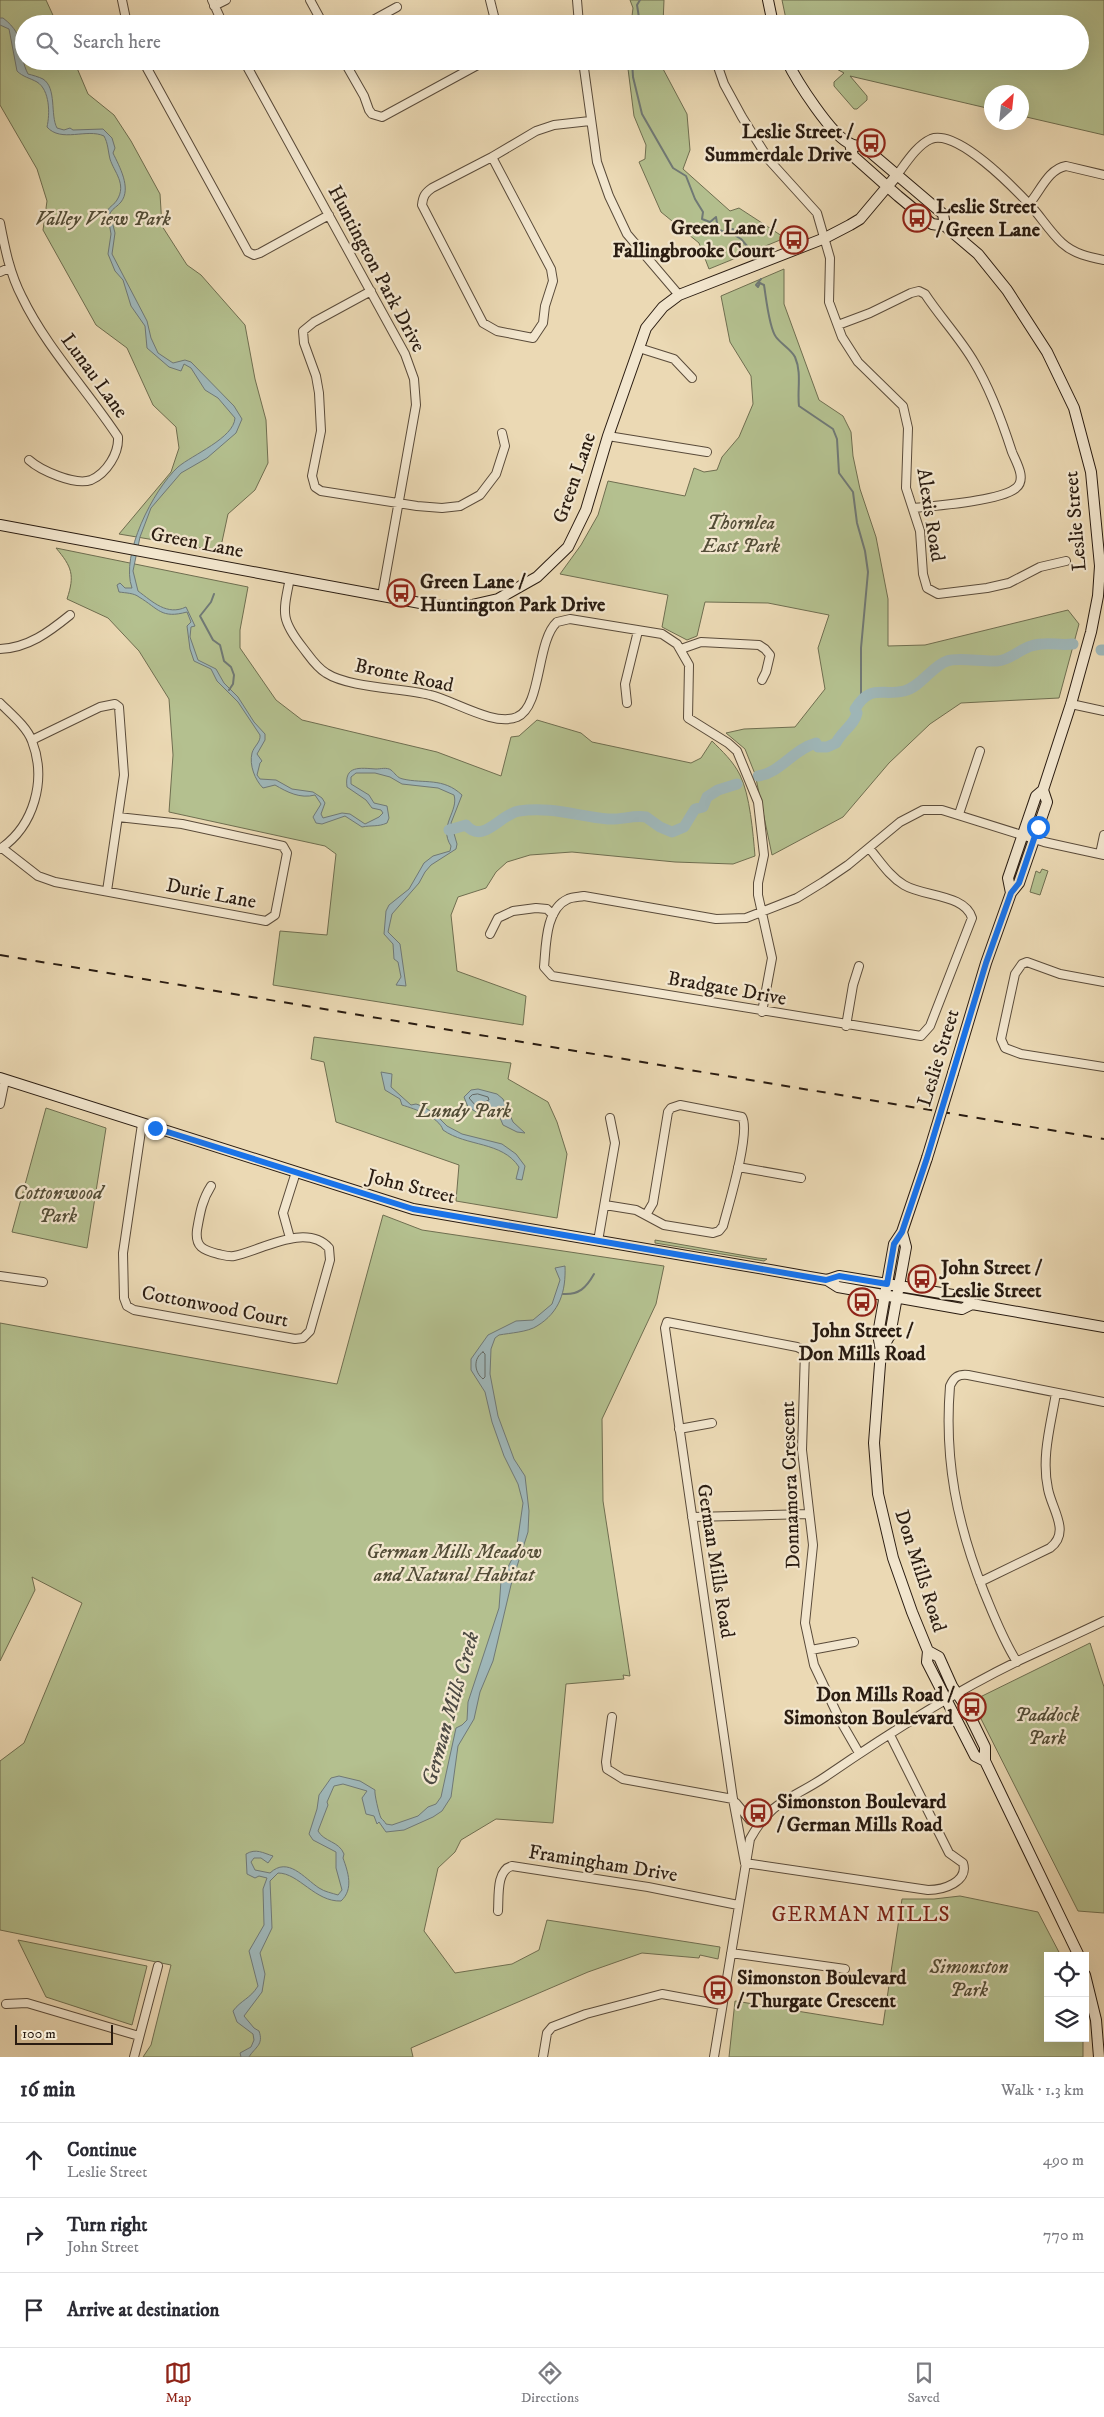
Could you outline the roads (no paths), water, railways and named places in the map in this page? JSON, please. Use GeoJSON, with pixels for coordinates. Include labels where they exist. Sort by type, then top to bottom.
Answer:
{"type":"FeatureCollection","features":[{"type":"Feature","properties":{"kind":"main road"},"geometry":{"type":"LineString","coordinates":[[768,0],[771,15]]}},
{"type":"Feature","properties":{"kind":"main road","name":"Leslie Street"},"geometry":{"type":"LineString","coordinates":[[791,70],[833,130],[850,144],[863,146],[898,175],[943,214],[945,226]]}},
{"type":"Feature","properties":{"kind":"main road","name":"Leslie Street"},"geometry":{"type":"LineString","coordinates":[[850,144],[853,156],[932,224],[945,226],[978,254],[1007,290],[1047,352],[1074,408],[1091,472],[1101,596],[1071,704],[1043,790],[1036,796],[1008,878],[1011,893]]}},
{"type":"Feature","properties":{"kind":"main road","name":"Green Lane"},"geometry":{"type":"LineString","coordinates":[[0,525],[165,554],[431,605],[463,607],[498,599],[537,577],[568,547],[586,510],[608,436],[638,348],[646,328],[663,307],[679,295],[826,238],[860,219],[898,175]]}},
{"type":"Feature","properties":{"kind":"main road","name":"Leslie Street"},"geometry":{"type":"LineString","coordinates":[[887,1284],[894,1244],[902,1232],[927,1158],[986,963],[1011,893],[1019,883],[1047,802],[1043,790]]}},
{"type":"Feature","properties":{"kind":"main road","name":"John Street"},"geometry":{"type":"LineString","coordinates":[[3,1079],[413,1209],[826,1280],[838,1287],[962,1308],[972,1304],[1104,1327]]}},
{"type":"Feature","properties":{"kind":"main road","name":"Leslie Street"},"geometry":{"type":"LineString","coordinates":[[899,1286],[906,1247],[902,1232]]}},
{"type":"Feature","properties":{"kind":"main road","name":"John Street"},"geometry":{"type":"LineString","coordinates":[[826,1280],[839,1276],[965,1297],[972,1304]]}},
{"type":"Feature","properties":{"kind":"main road","name":"Don Mills Road"},"geometry":{"type":"LineString","coordinates":[[887,1284],[878,1334],[881,1351],[874,1443],[878,1494],[893,1558],[928,1651],[928,1662],[975,1756],[985,1762]]}},
{"type":"Feature","properties":{"kind":"main road","name":"Don Mills Road"},"geometry":{"type":"LineString","coordinates":[[881,1351],[890,1335],[899,1286]]}},
{"type":"Feature","properties":{"kind":"main road","name":"Don Mills Road"},"geometry":{"type":"LineString","coordinates":[[928,1651],[939,1657],[985,1747],[985,1762],[1077,1952]]}},
{"type":"Feature","properties":{"kind":"main road"},"geometry":{"type":"LineString","coordinates":[[1089,1991],[1096,2020],[1099,2057]]}},
{"type":"Feature","properties":{"kind":"street"},"geometry":{"type":"LineString","coordinates":[[122,0],[125,15]]}},
{"type":"Feature","properties":{"kind":"street"},"geometry":{"type":"LineString","coordinates":[[219,15],[213,3],[226,0]]}},
{"type":"Feature","properties":{"kind":"street"},"geometry":{"type":"LineString","coordinates":[[310,0],[318,15]]}},
{"type":"Feature","properties":{"kind":"street"},"geometry":{"type":"LineString","coordinates":[[490,0],[494,15]]}},
{"type":"Feature","properties":{"kind":"street"},"geometry":{"type":"LineString","coordinates":[[577,0],[578,15]]}},
{"type":"Feature","properties":{"kind":"street"},"geometry":{"type":"LineString","coordinates":[[382,15],[397,7]]}},
{"type":"Feature","properties":{"kind":"street"},"geometry":{"type":"LineString","coordinates":[[147,70],[248,252],[254,255],[260,253],[329,215]]}},
{"type":"Feature","properties":{"kind":"street","name":"Huntington Park Drive"},"geometry":{"type":"LineString","coordinates":[[249,70],[406,354],[414,379],[416,405],[382,596]]}},
{"type":"Feature","properties":{"kind":"street"},"geometry":{"type":"LineString","coordinates":[[349,70],[364,96],[369,110],[372,114],[382,117],[468,70]]}},
{"type":"Feature","properties":{"kind":"street"},"geometry":{"type":"LineString","coordinates":[[584,70],[597,162],[627,234],[679,295]]}},
{"type":"Feature","properties":{"kind":"street","name":"Alexis Road"},"geometry":{"type":"LineString","coordinates":[[719,70],[724,84],[742,117],[769,160],[817,213],[826,238],[831,266],[829,302],[842,337],[858,362],[903,406],[908,428],[906,488],[922,544],[924,582],[927,588],[932,592],[949,594],[987,588],[1008,583],[1040,567],[1066,561]]}},
{"type":"Feature","properties":{"kind":"street"},"geometry":{"type":"LineString","coordinates":[[492,157],[551,269],[553,282],[543,323],[533,338],[497,330],[483,323],[422,205],[424,194],[536,131],[554,125],[590,121]]}},
{"type":"Feature","properties":{"kind":"street"},"geometry":{"type":"LineString","coordinates":[[898,175],[921,146],[929,140],[936,138],[950,140],[966,148],[1029,204],[1062,243],[1082,255],[1104,260]]}},
{"type":"Feature","properties":{"kind":"street"},"geometry":{"type":"LineString","coordinates":[[1029,204],[1052,173],[1059,167],[1066,166],[1104,175]]}},
{"type":"Feature","properties":{"kind":"street","name":"Lunau Lane"},"geometry":{"type":"LineString","coordinates":[[0,223],[9,268],[21,296],[38,327],[118,436],[116,456],[104,470],[90,480],[46,473],[29,460]]}},
{"type":"Feature","properties":{"kind":"street"},"geometry":{"type":"LineString","coordinates":[[0,272],[9,268]]}},
{"type":"Feature","properties":{"kind":"street"},"geometry":{"type":"LineString","coordinates":[[371,291],[314,322],[303,331],[304,343],[316,376],[320,413],[321,431],[312,476],[315,487],[321,491],[398,503],[452,508],[480,495],[496,474],[505,446],[502,433]]}},
{"type":"Feature","properties":{"kind":"street"},"geometry":{"type":"LineString","coordinates":[[838,325],[870,313],[911,293],[920,292],[925,294],[974,361],[999,411],[1020,476],[1020,481],[1016,488],[1003,494],[913,508]]}},
{"type":"Feature","properties":{"kind":"street"},"geometry":{"type":"LineString","coordinates":[[638,348],[674,358],[692,378]]}},
{"type":"Feature","properties":{"kind":"street"},"geometry":{"type":"LineString","coordinates":[[608,436],[707,452]]}},
{"type":"Feature","properties":{"kind":"street","name":"Bronte Road"},"geometry":{"type":"LineString","coordinates":[[290,578],[285,606],[285,621],[290,631],[318,666],[326,673],[335,678],[431,695],[504,719],[517,717],[527,709],[548,637],[552,626],[557,622],[570,619],[662,634],[681,649]]}},
{"type":"Feature","properties":{"kind":"street"},"geometry":{"type":"LineString","coordinates":[[0,649],[10,649],[36,640],[70,615]]}},
{"type":"Feature","properties":{"kind":"street"},"geometry":{"type":"LineString","coordinates":[[627,703],[625,684],[638,630]]}},
{"type":"Feature","properties":{"kind":"street"},"geometry":{"type":"LineString","coordinates":[[762,680],[770,655],[765,648],[759,645],[701,642],[681,649],[688,665],[688,718],[728,743],[737,751],[758,802],[764,855],[758,883],[761,912],[772,958],[762,1012]]}},
{"type":"Feature","properties":{"kind":"street"},"geometry":{"type":"LineString","coordinates":[[0,702],[32,740],[38,764],[38,785],[32,811],[19,834],[1,848]]}},
{"type":"Feature","properties":{"kind":"street"},"geometry":{"type":"LineString","coordinates":[[32,740],[100,707],[115,704],[119,707],[124,775],[107,891]]}},
{"type":"Feature","properties":{"kind":"street"},"geometry":{"type":"LineString","coordinates":[[1071,704],[1104,711]]}},
{"type":"Feature","properties":{"kind":"street"},"geometry":{"type":"LineString","coordinates":[[959,814],[980,751]]}},
{"type":"Feature","properties":{"kind":"street"},"geometry":{"type":"LineString","coordinates":[[490,934],[498,918],[503,914],[536,908],[547,909],[553,915],[568,899],[584,896],[716,919],[734,920],[797,898],[840,871],[915,812],[932,809],[959,814],[1034,839],[1102,855],[1104,835]]}},
{"type":"Feature","properties":{"kind":"street","name":"Durie Lane"},"geometry":{"type":"LineString","coordinates":[[1,848],[38,876],[55,882],[266,921],[275,915],[287,853],[283,846],[182,824],[118,817]]}},
{"type":"Feature","properties":{"kind":"street","name":"Bradgate Drive"},"geometry":{"type":"LineString","coordinates":[[553,915],[545,948],[544,967],[552,976],[846,1026],[921,1036],[930,1026],[972,918],[969,910],[960,903],[903,884],[889,873],[869,848]]}},
{"type":"Feature","properties":{"kind":"street"},"geometry":{"type":"LineString","coordinates":[[1104,982],[1060,974],[1027,962],[1022,964],[1015,974],[1001,1040],[1006,1048],[1021,1054],[1104,1067]]}},
{"type":"Feature","properties":{"kind":"street"},"geometry":{"type":"LineString","coordinates":[[846,1026],[853,984],[859,966]]}},
{"type":"Feature","properties":{"kind":"street"},"geometry":{"type":"LineString","coordinates":[[0,1104],[3,1079]]}},
{"type":"Feature","properties":{"kind":"street"},"geometry":{"type":"LineString","coordinates":[[605,1205],[636,1210],[664,1225],[717,1232],[723,1226],[738,1167],[745,1126],[742,1117],[675,1105],[668,1112],[654,1198],[646,1215]]}},
{"type":"Feature","properties":{"kind":"street"},"geometry":{"type":"LineString","coordinates":[[598,1241],[615,1144],[610,1118]]}},
{"type":"Feature","properties":{"kind":"street","name":"Cottonwood Court"},"geometry":{"type":"LineString","coordinates":[[142,1124],[122,1254],[124,1298],[130,1308],[295,1339],[303,1338],[310,1331],[330,1254],[328,1247],[322,1243],[301,1237],[290,1238],[232,1256],[202,1249],[197,1242],[196,1236],[202,1204],[211,1186]]}},
{"type":"Feature","properties":{"kind":"street"},"geometry":{"type":"LineString","coordinates":[[738,1167],[801,1178]]}},
{"type":"Feature","properties":{"kind":"street"},"geometry":{"type":"LineString","coordinates":[[290,1238],[283,1213],[296,1172]]}},
{"type":"Feature","properties":{"kind":"street"},"geometry":{"type":"LineString","coordinates":[[0,1276],[43,1282]]}},
{"type":"Feature","properties":{"kind":"street","name":"Donnamora Crescent"},"geometry":{"type":"LineString","coordinates":[[665,1328],[667,1322],[672,1322],[689,1328],[797,1347],[805,1351],[802,1450],[808,1514],[813,1535],[813,1561],[805,1623],[814,1665],[840,1720],[859,1753]]}},
{"type":"Feature","properties":{"kind":"street","name":"German Mills Road"},"geometry":{"type":"LineString","coordinates":[[665,1328],[733,1799],[745,1863]]}},
{"type":"Feature","properties":{"kind":"street"},"geometry":{"type":"LineString","coordinates":[[1017,1662],[1000,1632],[970,1556],[962,1529],[951,1473],[950,1386],[954,1378],[960,1375],[1104,1402]]}},
{"type":"Feature","properties":{"kind":"street"},"geometry":{"type":"LineString","coordinates":[[980,1582],[1050,1548],[1058,1540],[1060,1529],[1048,1489],[1045,1471],[1056,1393]]}},
{"type":"Feature","properties":{"kind":"street"},"geometry":{"type":"LineString","coordinates":[[679,1429],[712,1423]]}},
{"type":"Feature","properties":{"kind":"street"},"geometry":{"type":"LineString","coordinates":[[692,1517],[808,1514]]}},
{"type":"Feature","properties":{"kind":"street"},"geometry":{"type":"LineString","coordinates":[[714,2057],[745,1863],[750,1839],[759,1823],[778,1803],[822,1779],[859,1753],[957,1694],[1017,1662],[1104,1621]]}},
{"type":"Feature","properties":{"kind":"street"},"geometry":{"type":"LineString","coordinates":[[811,1650],[854,1642]]}},
{"type":"Feature","properties":{"kind":"street"},"geometry":{"type":"LineString","coordinates":[[612,1717],[606,1762],[607,1769],[614,1775],[634,1782],[733,1799],[750,1820],[759,1823]]}},
{"type":"Feature","properties":{"kind":"street"},"geometry":{"type":"LineString","coordinates":[[745,1863],[928,1890],[941,1889],[960,1879],[964,1872],[963,1863],[948,1853],[890,1735]]}},
{"type":"Feature","properties":{"kind":"street","name":"Framingham Drive"},"geometry":{"type":"LineString","coordinates":[[498,1911],[502,1873],[506,1867],[512,1866],[738,1905]]}},
{"type":"Feature","properties":{"kind":"street"},"geometry":{"type":"LineString","coordinates":[[731,1953],[845,1969]]}},
{"type":"Feature","properties":{"kind":"street"},"geometry":{"type":"LineString","coordinates":[[134,2057],[158,1966]]}},
{"type":"Feature","properties":{"kind":"street"},"geometry":{"type":"LineString","coordinates":[[543,2057],[547,2034],[552,2027],[586,2014],[662,1994],[722,2006]]}},
{"type":"Feature","properties":{"kind":"street"},"geometry":{"type":"LineString","coordinates":[[6,2004],[27,2003],[140,2036]]}},
{"type":"Feature","properties":{"kind":"water"},"geometry":{"type":"Polygon","coordinates":[[[0,18],[3,18],[15,31],[15,60],[9,29],[0,25],[0,18]]]}},
{"type":"Feature","properties":{"kind":"water"},"geometry":{"type":"Polygon","coordinates":[[[26,70],[28,74],[43,79],[47,83],[52,95],[57,128],[64,130],[70,128],[73,130],[103,129],[112,138],[115,148],[113,153],[123,177],[125,190],[121,202],[110,213],[115,233],[112,254],[147,321],[151,338],[158,353],[173,363],[185,360],[191,362],[234,406],[242,419],[236,433],[207,458],[181,473],[151,508],[140,537],[133,571],[138,591],[166,609],[173,610],[186,607],[195,626],[191,627],[190,637],[198,660],[216,669],[224,683],[238,697],[254,722],[265,734],[265,740],[257,754],[262,761],[257,775],[260,779],[276,780],[292,789],[313,792],[322,798],[325,803],[321,814],[323,818],[342,813],[350,814],[365,824],[383,813],[381,810],[372,808],[366,800],[347,787],[348,775],[354,769],[388,769],[401,778],[441,783],[455,789],[462,795],[451,823],[457,844],[456,849],[431,865],[419,883],[392,914],[388,932],[400,944],[406,986],[396,985],[401,977],[398,962],[394,959],[393,944],[384,934],[386,911],[389,905],[409,889],[424,863],[433,856],[450,851],[451,846],[447,832],[454,807],[454,795],[438,788],[402,784],[390,777],[375,773],[356,773],[351,777],[351,784],[369,795],[374,803],[387,806],[389,818],[387,823],[362,827],[345,816],[322,824],[316,823],[313,817],[321,804],[315,795],[299,795],[275,785],[263,788],[257,781],[253,772],[251,758],[260,735],[238,702],[217,681],[211,669],[194,661],[190,649],[187,626],[191,622],[187,612],[171,614],[161,612],[137,596],[119,592],[117,585],[120,583],[125,588],[132,588],[130,574],[131,558],[135,541],[149,507],[168,477],[184,462],[211,446],[228,432],[235,418],[218,398],[205,390],[191,368],[184,364],[181,371],[169,367],[147,348],[145,326],[131,306],[123,280],[115,271],[108,254],[111,234],[107,211],[117,200],[121,189],[104,136],[90,133],[67,135],[53,132],[47,127],[49,109],[47,96],[37,82],[17,71],[26,70]]]}},
{"type":"Feature","properties":{"kind":"water"},"geometry":{"type":"Polygon","coordinates":[[[381,1072],[392,1074],[391,1087],[411,1105],[422,1106],[434,1113],[447,1126],[462,1134],[502,1144],[516,1154],[525,1166],[522,1180],[516,1179],[519,1167],[503,1153],[494,1148],[452,1135],[443,1130],[441,1125],[432,1117],[402,1105],[400,1099],[385,1090],[381,1072]]]}},
{"type":"Feature","properties":{"kind":"water"},"geometry":{"type":"Polygon","coordinates":[[[478,1089],[497,1094],[503,1099],[513,1122],[525,1133],[517,1132],[503,1125],[496,1108],[487,1107],[478,1113],[468,1107],[464,1097],[471,1090],[478,1089]]]}},
{"type":"Feature","properties":{"kind":"water"},"geometry":{"type":"Polygon","coordinates":[[[565,1266],[563,1292],[551,1314],[533,1328],[499,1335],[495,1338],[491,1349],[490,1374],[498,1416],[514,1459],[525,1476],[529,1511],[528,1532],[511,1585],[493,1661],[480,1692],[474,1719],[458,1746],[451,1797],[442,1811],[433,1817],[404,1830],[386,1832],[379,1822],[377,1824],[374,1816],[366,1814],[362,1798],[367,1791],[343,1784],[334,1786],[318,1831],[321,1835],[339,1846],[344,1854],[343,1858],[349,1880],[348,1891],[341,1901],[332,1900],[315,1893],[286,1874],[278,1873],[270,1881],[272,1928],[260,1953],[265,1974],[262,1992],[244,2016],[259,2031],[260,2043],[249,2057],[241,2057],[240,2053],[251,2047],[254,2040],[253,2034],[237,2022],[233,2011],[258,1986],[249,1951],[264,1925],[263,1889],[267,1878],[259,1876],[255,1878],[247,1874],[246,1854],[256,1851],[273,1856],[268,1863],[261,1858],[254,1858],[251,1862],[255,1870],[270,1873],[277,1868],[283,1867],[296,1870],[321,1889],[338,1895],[342,1890],[336,1868],[336,1852],[313,1840],[309,1834],[317,1809],[319,1795],[331,1778],[339,1776],[360,1781],[375,1790],[380,1816],[386,1824],[392,1825],[418,1816],[428,1807],[436,1804],[441,1797],[456,1728],[467,1720],[468,1702],[499,1608],[501,1581],[516,1551],[523,1503],[518,1484],[504,1456],[492,1422],[485,1392],[471,1370],[471,1359],[488,1335],[516,1321],[533,1320],[552,1304],[560,1280],[555,1268],[565,1266]]]}},
{"type":"Feature","properties":{"kind":"waterway"},"geometry":{"type":"LineString","coordinates":[[639,15],[637,5],[640,0]]}},
{"type":"Feature","properties":{"kind":"waterway"},"geometry":{"type":"LineString","coordinates":[[633,70],[642,114],[673,168],[686,176],[695,199],[703,212],[702,219],[710,222],[716,217],[718,229],[724,232],[733,229],[736,236],[747,246]]}},
{"type":"Feature","properties":{"kind":"waterway"},"geometry":{"type":"LineString","coordinates":[[761,279],[756,285],[758,287],[760,283],[764,285],[774,333],[778,340],[793,354],[797,363],[799,406],[833,429],[837,439],[839,473],[853,492],[857,523],[865,551],[868,572],[861,648],[861,698]]}},
{"type":"Feature","properties":{"kind":"waterway"},"geometry":{"type":"LineString","coordinates":[[214,594],[211,602],[200,616],[213,640],[220,645],[224,661],[231,667],[234,675],[233,684],[229,690]]}},
{"type":"Feature","properties":{"kind":"waterway"},"geometry":{"type":"LineString","coordinates":[[758,776],[780,766],[808,746],[816,743],[818,747],[827,747],[836,743],[854,721],[857,713],[855,709],[866,696],[876,692],[896,692],[910,689],[936,667],[947,661],[957,659],[997,661],[1037,645],[1073,644]]}},
{"type":"Feature","properties":{"kind":"waterway"},"geometry":{"type":"LineString","coordinates":[[449,830],[466,825],[472,830],[479,832],[492,827],[512,813],[542,810],[608,819],[646,817],[660,827],[672,832],[684,827],[695,809],[703,807],[707,797],[718,790],[737,784]]}},
{"type":"Feature","properties":{"kind":"waterway"},"geometry":{"type":"LineString","coordinates":[[563,1294],[582,1290],[594,1274]]}},
{"type":"Feature","properties":{"kind":"railway"},"geometry":{"type":"LineString","coordinates":[[0,955],[1104,1139]]}},
{"type":"Feature","properties":{"kind":"place","name":"Leslie Street / Summerdale Drive"},"geometry":{"type":"Point","coordinates":[871,143]}},
{"type":"Feature","properties":{"kind":"place","name":"Leslie Street / Green Lane"},"geometry":{"type":"Point","coordinates":[917,218]}},
{"type":"Feature","properties":{"kind":"place","name":"Green Lane / Fallingbrooke Court"},"geometry":{"type":"Point","coordinates":[794,240]}},
{"type":"Feature","properties":{"kind":"place","name":"Green Lane / Huntington Park Drive"},"geometry":{"type":"Point","coordinates":[401,593]}},
{"type":"Feature","properties":{"kind":"place","name":"John Street / Leslie Street"},"geometry":{"type":"Point","coordinates":[922,1279]}},
{"type":"Feature","properties":{"kind":"place","name":"John Street / Don Mills Road"},"geometry":{"type":"Point","coordinates":[862,1302]}},
{"type":"Feature","properties":{"kind":"place","name":"Don Mills Road / Simonston Boulevard"},"geometry":{"type":"Point","coordinates":[972,1707]}},
{"type":"Feature","properties":{"kind":"place","name":"Simonston Boulevard / German Mills Road"},"geometry":{"type":"Point","coordinates":[758,1813]}},
{"type":"Feature","properties":{"kind":"place","name":"Simonston Boulevard / Thurgate Crescent"},"geometry":{"type":"Point","coordinates":[718,1990]}},
{"type":"Feature","properties":{"kind":"district","name":"GERMAN MILLS"},"geometry":{"type":"Point","coordinates":[861,1915]}},
{"type":"Feature","properties":{"kind":"park label","name":"Valley View Park"},"geometry":{"type":"Point","coordinates":[103,219]}},
{"type":"Feature","properties":{"kind":"park label","name":"Thornlea East Park"},"geometry":{"type":"Point","coordinates":[741,534]}},
{"type":"Feature","properties":{"kind":"park label","name":"Lundy Park"},"geometry":{"type":"Point","coordinates":[464,1111]}},
{"type":"Feature","properties":{"kind":"park label","name":"Cottonwood Park"},"geometry":{"type":"Point","coordinates":[58,1204]}},
{"type":"Feature","properties":{"kind":"park label","name":"German Mills Meadow and Natural Habitat"},"geometry":{"type":"Point","coordinates":[454,1564]}},
{"type":"Feature","properties":{"kind":"park label","name":"Paddock Park"},"geometry":{"type":"Point","coordinates":[1047,1726]}},
{"type":"Feature","properties":{"kind":"park label","name":"Simonston Park"},"geometry":{"type":"Point","coordinates":[969,1978]}},
{"type":"Feature","properties":{"kind":"water label","name":"German Mills Creek"},"geometry":{"type":"Point","coordinates":[451,1709]}}]}
